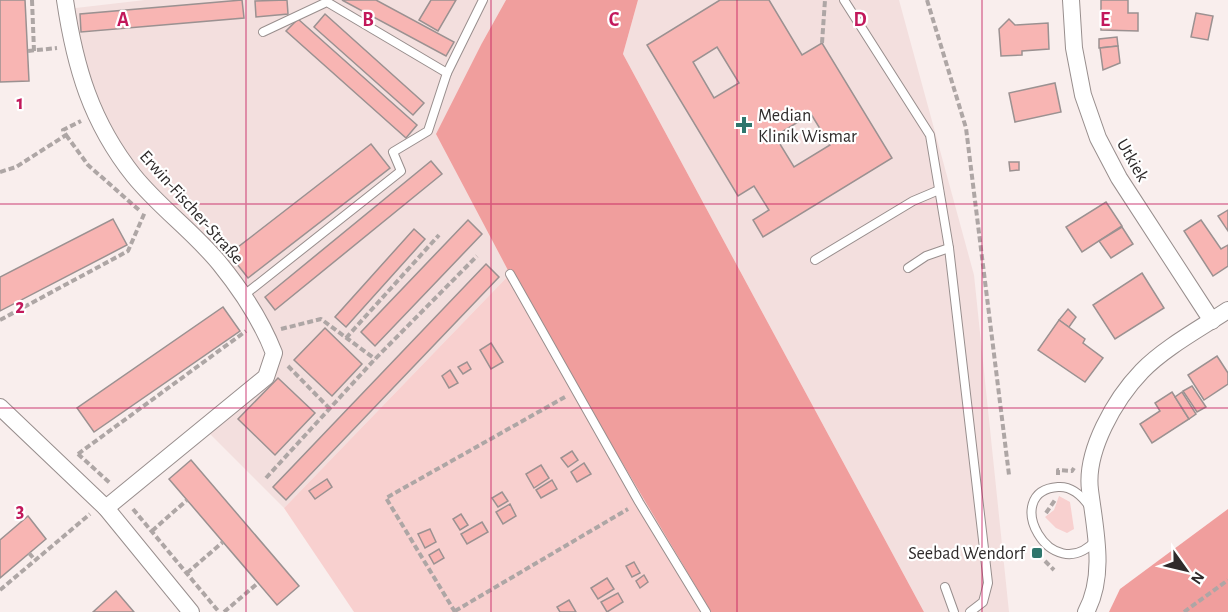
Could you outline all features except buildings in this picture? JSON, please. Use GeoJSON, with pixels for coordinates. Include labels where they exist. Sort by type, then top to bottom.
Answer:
{"type":"FeatureCollection","features":[{"type":"Feature","properties":{"kind":"street","name":"Erwin-Fischer-Straße"},"geometry":{"type":"LineString","coordinates":[[65,0],[72,46],[85,93],[95,114],[133,175],[220,263],[262,327],[274,353]]}},
{"type":"Feature","properties":{"kind":"street","name":"Utkiek"},"geometry":{"type":"LineString","coordinates":[[1071,0],[1074,48],[1083,95],[1098,138],[1119,178],[1212,321]]}},
{"type":"Feature","properties":{"kind":"street"},"geometry":{"type":"LineString","coordinates":[[1086,612],[1092,601],[1097,538],[1089,487],[1091,459],[1109,416],[1142,371],[1228,310]]}},
{"type":"Feature","properties":{"kind":"street"},"geometry":{"type":"LineString","coordinates":[[104,506],[266,377],[274,353]]}},
{"type":"Feature","properties":{"kind":"street"},"geometry":{"type":"LineString","coordinates":[[0,407],[104,506],[191,612]]}},
{"type":"Feature","properties":{"kind":"lane"},"geometry":{"type":"LineString","coordinates":[[242,297],[401,171],[393,152],[428,131],[447,73],[483,0]]}},
{"type":"Feature","properties":{"kind":"lane"},"geometry":{"type":"LineString","coordinates":[[844,0],[930,135],[949,248],[988,583],[983,602],[970,612]]}},
{"type":"Feature","properties":{"kind":"lane"},"geometry":{"type":"LineString","coordinates":[[263,32],[327,2],[447,73]]}},
{"type":"Feature","properties":{"kind":"lane"},"geometry":{"type":"LineString","coordinates":[[815,260],[913,201],[939,190]]}},
{"type":"Feature","properties":{"kind":"lane"},"geometry":{"type":"LineString","coordinates":[[908,268],[926,256],[949,248]]}},
{"type":"Feature","properties":{"kind":"lane"},"geometry":{"type":"LineString","coordinates":[[510,274],[639,502],[706,612]]}},
{"type":"Feature","properties":{"kind":"lane"},"geometry":{"type":"LineString","coordinates":[[1094,514],[1077,492],[1060,486],[1046,490],[1036,498],[1030,513],[1031,524],[1040,537],[1061,553],[1074,556],[1083,553],[1097,538]]}},
{"type":"Feature","properties":{"kind":"lane"},"geometry":{"type":"LineString","coordinates":[[945,587],[954,612]]}},
{"type":"Feature","properties":{"kind":"path"},"geometry":{"type":"LineString","coordinates":[[32,0],[34,51]]}},
{"type":"Feature","properties":{"kind":"path"},"geometry":{"type":"LineString","coordinates":[[822,43],[825,0]]}},
{"type":"Feature","properties":{"kind":"path"},"geometry":{"type":"LineString","coordinates":[[927,0],[966,128],[1009,475]]}},
{"type":"Feature","properties":{"kind":"path"},"geometry":{"type":"LineString","coordinates":[[28,51],[72,46]]}},
{"type":"Feature","properties":{"kind":"path"},"geometry":{"type":"LineString","coordinates":[[95,114],[63,130],[88,165],[115,192],[144,214]]}},
{"type":"Feature","properties":{"kind":"path"},"geometry":{"type":"LineString","coordinates":[[0,172],[16,167],[66,135]]}},
{"type":"Feature","properties":{"kind":"path"},"geometry":{"type":"LineString","coordinates":[[0,320],[128,251],[144,214],[157,201]]}},
{"type":"Feature","properties":{"kind":"path"},"geometry":{"type":"LineString","coordinates":[[346,338],[439,235]]}},
{"type":"Feature","properties":{"kind":"path"},"geometry":{"type":"LineString","coordinates":[[106,256],[109,262]]}},
{"type":"Feature","properties":{"kind":"path"},"geometry":{"type":"LineString","coordinates":[[266,478],[375,359],[477,256]]}},
{"type":"Feature","properties":{"kind":"path"},"geometry":{"type":"LineString","coordinates":[[68,276],[71,282]]}},
{"type":"Feature","properties":{"kind":"path"},"geometry":{"type":"LineString","coordinates":[[28,297],[32,303]]}},
{"type":"Feature","properties":{"kind":"path"},"geometry":{"type":"LineString","coordinates":[[61,466],[189,374],[223,345],[262,327],[321,319],[375,359]]}},
{"type":"Feature","properties":{"kind":"path"},"geometry":{"type":"LineString","coordinates":[[274,353],[330,409]]}},
{"type":"Feature","properties":{"kind":"path"},"geometry":{"type":"LineString","coordinates":[[185,369],[189,374]]}},
{"type":"Feature","properties":{"kind":"path"},"geometry":{"type":"LineString","coordinates":[[576,390],[386,498],[455,612],[639,502]]}},
{"type":"Feature","properties":{"kind":"path"},"geometry":{"type":"LineString","coordinates":[[149,394],[153,399]]}},
{"type":"Feature","properties":{"kind":"path"},"geometry":{"type":"LineString","coordinates":[[113,418],[118,425]]}},
{"type":"Feature","properties":{"kind":"path"},"geometry":{"type":"LineString","coordinates":[[152,531],[187,500]]}},
{"type":"Feature","properties":{"kind":"path"},"geometry":{"type":"LineString","coordinates":[[0,589],[104,506]]}},
{"type":"Feature","properties":{"kind":"path"},"geometry":{"type":"LineString","coordinates":[[187,573],[223,542]]}},
{"type":"Feature","properties":{"kind":"path"},"geometry":{"type":"LineString","coordinates":[[29,553],[35,560]]}},
{"type":"Feature","properties":{"kind":"path"},"geometry":{"type":"LineString","coordinates":[[1184,612],[1228,580]]}},
{"type":"Feature","properties":{"kind":"path"},"geometry":{"type":"LineString","coordinates":[[224,612],[258,584]]}},
{"type":"Feature","properties":{"kind":"shaded area"},"geometry":{"type":"Polygon","coordinates":[[[145,0],[506,0],[482,43],[510,274],[284,508],[204,428],[266,377],[274,353],[220,263],[157,201],[99,123],[67,9],[145,0]]]}},
{"type":"Feature","properties":{"kind":"shaded area"},"geometry":{"type":"Polygon","coordinates":[[[506,0],[638,0],[623,54],[924,612],[711,612],[510,274],[436,134],[506,0]]]}},
{"type":"Feature","properties":{"kind":"shaded area"},"geometry":{"type":"Polygon","coordinates":[[[638,0],[899,0],[974,275],[1009,612],[924,612],[623,54],[638,0]]]}},
{"type":"Feature","properties":{"kind":"shaded area"},"geometry":{"type":"Polygon","coordinates":[[[510,274],[711,612],[354,612],[284,508],[510,274]]]}},
{"type":"Feature","properties":{"kind":"shaded area"},"geometry":{"type":"Polygon","coordinates":[[[1059,496],[1070,502],[1074,529],[1067,533],[1056,528],[1045,517],[1054,510],[1059,496]]]}},
{"type":"Feature","properties":{"kind":"shaded area"},"geometry":{"type":"Polygon","coordinates":[[[1228,509],[1228,612],[1109,612],[1120,589],[1228,509]]]}},
{"type":"Feature","properties":{"kind":"place","name":"Median Klinik Wismar"},"geometry":{"type":"Point","coordinates":[744,125]}},
{"type":"Feature","properties":{"kind":"place","name":"Seebad Wendorf"},"geometry":{"type":"Point","coordinates":[1037,553]}}]}
